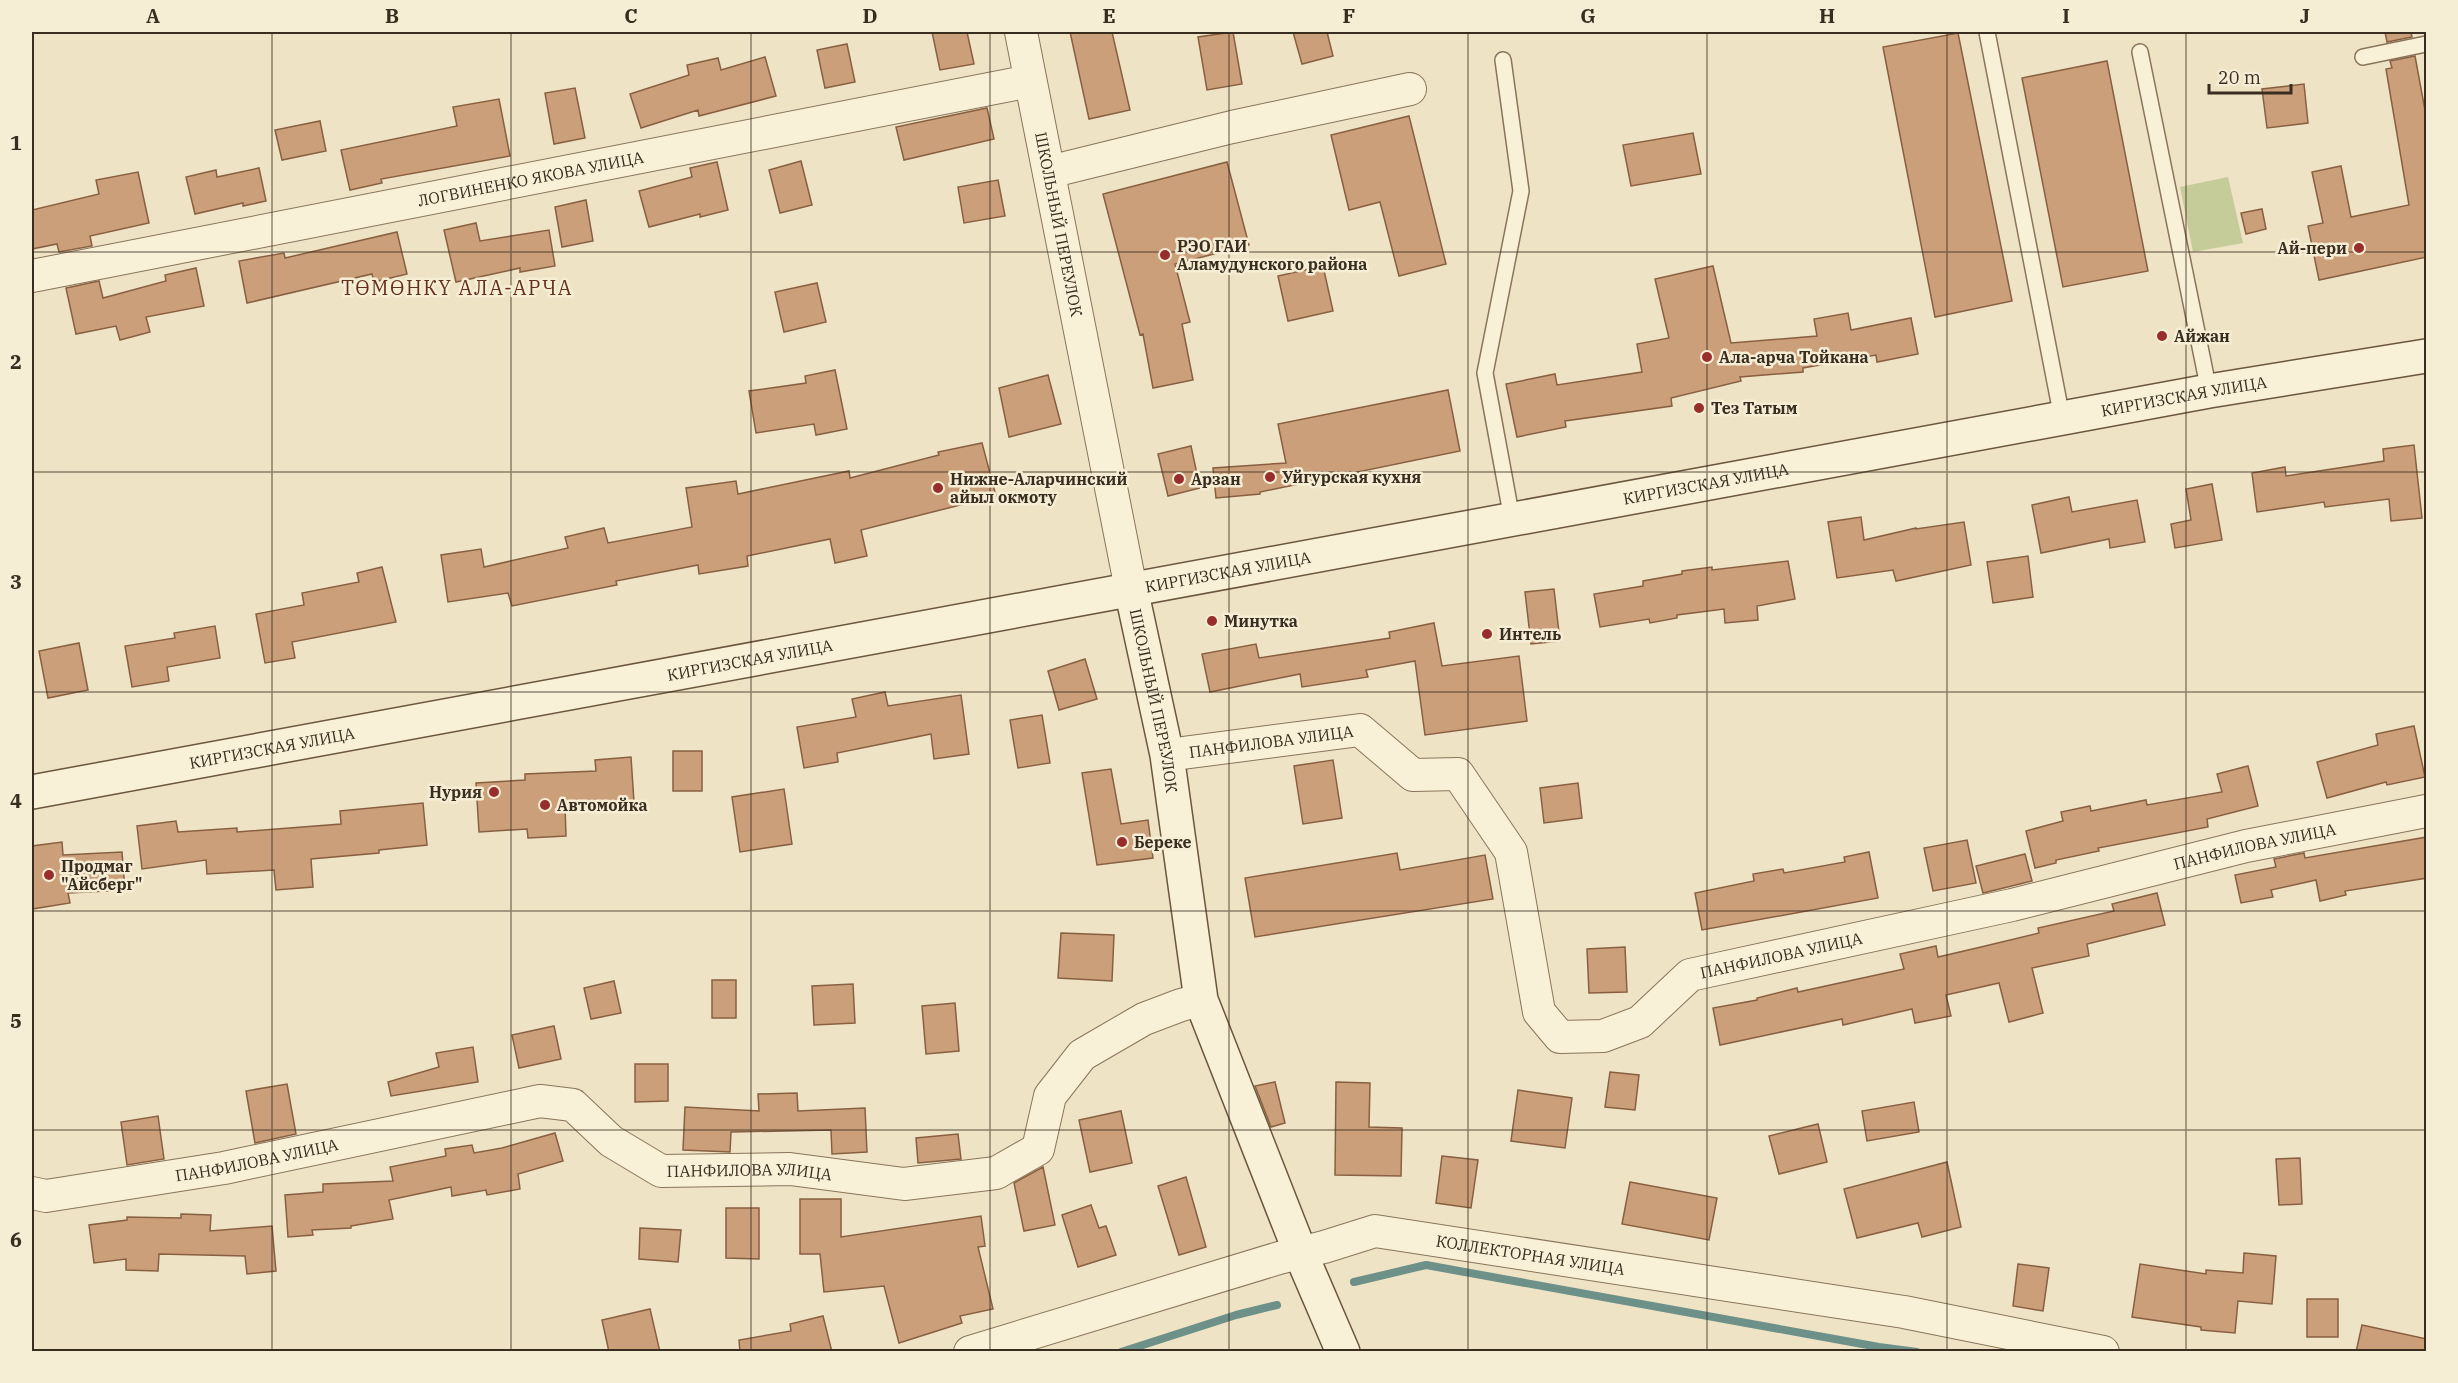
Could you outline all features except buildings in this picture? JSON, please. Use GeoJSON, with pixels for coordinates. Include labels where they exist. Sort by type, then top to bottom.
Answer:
{"type":"FeatureCollection","features":[{"type":"Feature","properties":{"kind":"main road","name":"КИРГИЗСКАЯ УЛИЦА"},"geometry":{"type":"LineString","coordinates":[[32,792],[2209,391],[2427,356]]}},
{"type":"Feature","properties":{"kind":"main road","name":"ШКОЛЬНЫЙ ПЕРЕУЛОК"},"geometry":{"type":"LineString","coordinates":[[1131,589],[1167,755],[1201,1000],[1300,1252],[1342,1352]]}},
{"type":"Feature","properties":{"kind":"street","name":"ШКОЛЬНЫЙ ПЕРЕУЛОК"},"geometry":{"type":"LineString","coordinates":[[1021,32],[1131,589]]}},
{"type":"Feature","properties":{"kind":"street","name":"ЛОГВИНЕНКО ЯКОВА УЛИЦА"},"geometry":{"type":"LineString","coordinates":[[32,276],[1030,81]]}},
{"type":"Feature","properties":{"kind":"street"},"geometry":{"type":"LineString","coordinates":[[1049,172],[1232,127],[1410,89]]}},
{"type":"Feature","properties":{"kind":"street","name":"ПАНФИЛОВА УЛИЦА"},"geometry":{"type":"LineString","coordinates":[[1167,755],[1360,730],[1413,774],[1458,774],[1511,852],[1539,1012],[1560,1037],[1603,1036],[1640,1022],[1690,975],[2012,904],[2246,846],[2427,811]]}},
{"type":"Feature","properties":{"kind":"street","name":"ПАНФИЛОВА УЛИЦА"},"geometry":{"type":"LineString","coordinates":[[32,1192],[46,1196],[224,1168],[540,1101],[573,1105],[611,1141],[661,1172],[790,1169],[904,1184],[996,1173],[1038,1149],[1050,1096],[1082,1055],[1144,1019],[1180,1005],[1201,1000]]}},
{"type":"Feature","properties":{"kind":"street","name":"КОЛЛЕКТОРНАЯ УЛИЦА"},"geometry":{"type":"LineString","coordinates":[[970,1352],[1300,1252],[1375,1232],[1904,1312],[2103,1352]]}},
{"type":"Feature","properties":{"kind":"lane"},"geometry":{"type":"LineString","coordinates":[[1987,32],[2062,418]]}},
{"type":"Feature","properties":{"kind":"lane"},"geometry":{"type":"LineString","coordinates":[[2363,57],[2427,44]]}},
{"type":"Feature","properties":{"kind":"lane"},"geometry":{"type":"LineString","coordinates":[[2140,52],[2209,391]]}},
{"type":"Feature","properties":{"kind":"lane"},"geometry":{"type":"LineString","coordinates":[[1503,60],[1521,191],[1485,373],[1512,519]]}},
{"type":"Feature","properties":{"kind":"green space"},"geometry":{"type":"Polygon","coordinates":[[[2228,177],[2243,243],[2193,252],[2180,187],[2228,177]]]}},
{"type":"Feature","properties":{"kind":"waterway"},"geometry":{"type":"LineString","coordinates":[[1354,1282],[1426,1265],[1917,1352]]}},
{"type":"Feature","properties":{"kind":"waterway"},"geometry":{"type":"LineString","coordinates":[[1121,1352],[1236,1315],[1277,1305]]}},
{"type":"Feature","properties":{"kind":"place","name":"Ай-пери"},"geometry":{"type":"Point","coordinates":[2359,248]}},
{"type":"Feature","properties":{"kind":"place","name":"РЭО ГАИ Аламудунского района"},"geometry":{"type":"Point","coordinates":[1165,255]}},
{"type":"Feature","properties":{"kind":"place","name":"Айжан"},"geometry":{"type":"Point","coordinates":[2162,336]}},
{"type":"Feature","properties":{"kind":"place","name":"Ала-арча Тойкана"},"geometry":{"type":"Point","coordinates":[1707,357]}},
{"type":"Feature","properties":{"kind":"place","name":"Тез Татым"},"geometry":{"type":"Point","coordinates":[1699,408]}},
{"type":"Feature","properties":{"kind":"place","name":"Уйгурская кухня"},"geometry":{"type":"Point","coordinates":[1270,477]}},
{"type":"Feature","properties":{"kind":"place","name":"Арзан"},"geometry":{"type":"Point","coordinates":[1179,479]}},
{"type":"Feature","properties":{"kind":"place","name":"Нижне-Аларчинский айыл окмоту"},"geometry":{"type":"Point","coordinates":[938,488]}},
{"type":"Feature","properties":{"kind":"place","name":"Минутка"},"geometry":{"type":"Point","coordinates":[1212,621]}},
{"type":"Feature","properties":{"kind":"place","name":"Интель"},"geometry":{"type":"Point","coordinates":[1487,634]}},
{"type":"Feature","properties":{"kind":"place","name":"Нурия"},"geometry":{"type":"Point","coordinates":[494,792]}},
{"type":"Feature","properties":{"kind":"place","name":"Автомойка"},"geometry":{"type":"Point","coordinates":[545,805]}},
{"type":"Feature","properties":{"kind":"place","name":"Береке"},"geometry":{"type":"Point","coordinates":[1122,842]}},
{"type":"Feature","properties":{"kind":"place","name":"Продмаг \"Айсберг\""},"geometry":{"type":"Point","coordinates":[49,875]}},
{"type":"Feature","properties":{"kind":"district","name":"ТӨМӨНКҮ АЛА-АРЧА"},"geometry":{"type":"Point","coordinates":[457,287]}}]}
